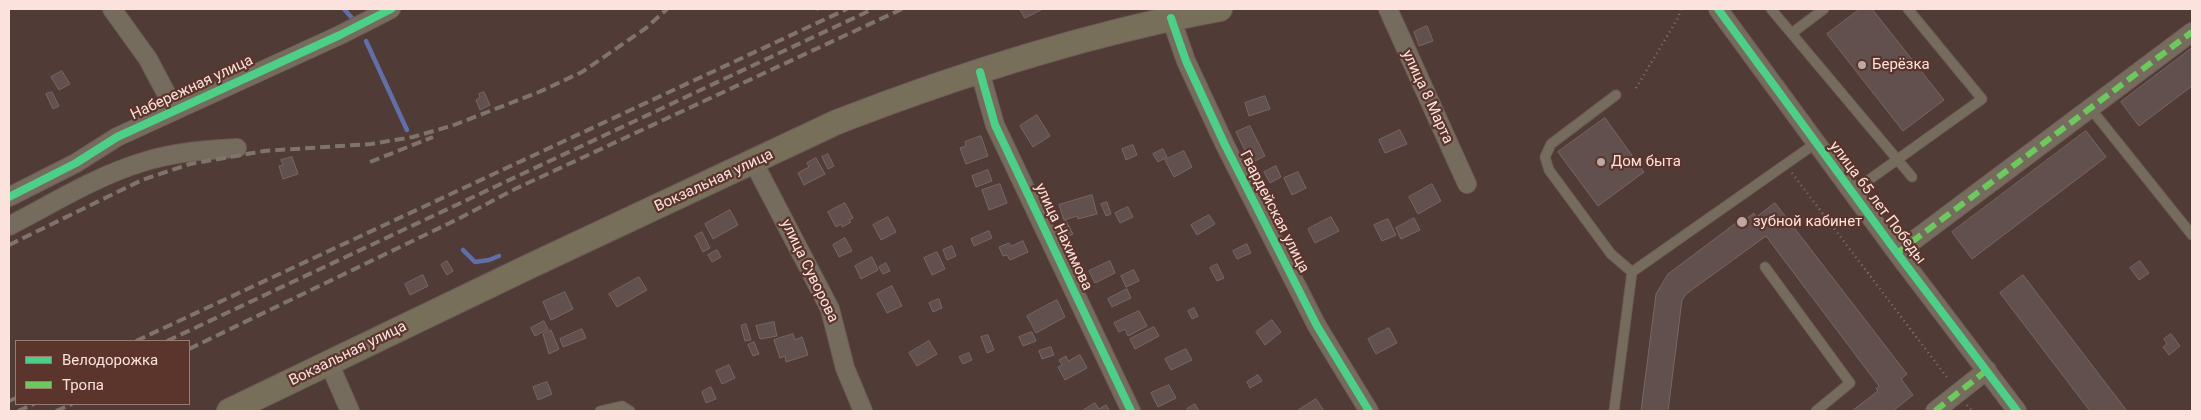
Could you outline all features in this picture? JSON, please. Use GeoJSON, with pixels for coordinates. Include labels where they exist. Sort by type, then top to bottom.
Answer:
{"type":"FeatureCollection","features":[{"type":"Feature","properties":{"kind":"main road","name":"Вокзальная улица"},"geometry":{"type":"LineString","coordinates":[[229,411],[526,268],[754,163],[837,122],[980,72],[1066,46],[1171,18],[1220,9]]}},
{"type":"Feature","properties":{"kind":"street"},"geometry":{"type":"LineString","coordinates":[[112,9],[148,59],[175,110]]}},
{"type":"Feature","properties":{"kind":"street","name":"Набережная улица"},"geometry":{"type":"LineString","coordinates":[[9,198],[76,163],[117,137],[340,35],[391,9]]}},
{"type":"Feature","properties":{"kind":"street","name":"улица 8 Марта"},"geometry":{"type":"LineString","coordinates":[[1388,9],[1467,184]]}},
{"type":"Feature","properties":{"kind":"street","name":"улица 65 лет Победы"},"geometry":{"type":"LineString","coordinates":[[1718,9],[1897,253],[2018,411]]}},
{"type":"Feature","properties":{"kind":"street","name":"Гвардейская улица"},"geometry":{"type":"LineString","coordinates":[[1171,18],[1186,61],[1225,145],[1317,326],[1369,411]]}},
{"type":"Feature","properties":{"kind":"street"},"geometry":{"type":"LineString","coordinates":[[1897,253],[2192,32]]}},
{"type":"Feature","properties":{"kind":"street","name":"улица Нахимова"},"geometry":{"type":"LineString","coordinates":[[980,72],[995,125],[1131,411]]}},
{"type":"Feature","properties":{"kind":"street"},"geometry":{"type":"LineString","coordinates":[[9,226],[94,182],[142,162],[197,150],[237,148]]}},
{"type":"Feature","properties":{"kind":"street","name":"улица Суворова"},"geometry":{"type":"LineString","coordinates":[[754,163],[830,309],[845,368],[862,411]]}},
{"type":"Feature","properties":{"kind":"street"},"geometry":{"type":"LineString","coordinates":[[328,363],[350,411]]}},
{"type":"Feature","properties":{"kind":"street"},"geometry":{"type":"LineString","coordinates":[[1935,411],[1987,370]]}},
{"type":"Feature","properties":{"kind":"lane"},"geometry":{"type":"LineString","coordinates":[[1771,9],[1912,177]]}},
{"type":"Feature","properties":{"kind":"lane"},"geometry":{"type":"LineString","coordinates":[[1792,33],[1824,9]]}},
{"type":"Feature","properties":{"kind":"lane"},"geometry":{"type":"LineString","coordinates":[[1852,192],[1982,99],[1908,9]]}},
{"type":"Feature","properties":{"kind":"lane"},"geometry":{"type":"LineString","coordinates":[[1616,95],[1551,144],[1545,157],[1549,170],[1607,248],[1632,272]]}},
{"type":"Feature","properties":{"kind":"lane"},"geometry":{"type":"LineString","coordinates":[[2091,109],[2192,235]]}},
{"type":"Feature","properties":{"kind":"lane"},"geometry":{"type":"LineString","coordinates":[[1614,411],[1632,272],[1816,143]]}},
{"type":"Feature","properties":{"kind":"lane"},"geometry":{"type":"LineString","coordinates":[[1766,268],[1850,383],[1816,411]]}},
{"type":"Feature","properties":{"kind":"lane"},"geometry":{"type":"LineString","coordinates":[[600,411],[622,406],[630,411]]}},
{"type":"Feature","properties":{"kind":"path"},"geometry":{"type":"LineString","coordinates":[[1636,88],[1678,18],[1681,9]]}},
{"type":"Feature","properties":{"kind":"path"},"geometry":{"type":"LineString","coordinates":[[1785,164],[1972,411]]}},
{"type":"Feature","properties":{"kind":"building"},"geometry":{"type":"Polygon","coordinates":[[[1020,9],[1043,9],[1025,18],[1020,9]]]}},
{"type":"Feature","properties":{"kind":"building"},"geometry":{"type":"Polygon","coordinates":[[[1860,9],[1872,9],[1944,100],[1903,131],[1827,34],[1860,9]]]}},
{"type":"Feature","properties":{"kind":"building"},"geometry":{"type":"Polygon","coordinates":[[[1427,26],[1433,41],[1419,46],[1414,32],[1427,26]]]}},
{"type":"Feature","properties":{"kind":"building"},"geometry":{"type":"Polygon","coordinates":[[[2192,48],[2192,86],[2139,126],[2121,102],[2192,48]]]}},
{"type":"Feature","properties":{"kind":"building"},"geometry":{"type":"Polygon","coordinates":[[[62,71],[70,84],[59,90],[51,77],[62,71]]]}},
{"type":"Feature","properties":{"kind":"building"},"geometry":{"type":"Polygon","coordinates":[[[52,92],[59,106],[53,109],[46,94],[52,92]]]}},
{"type":"Feature","properties":{"kind":"building"},"geometry":{"type":"Polygon","coordinates":[[[484,92],[490,105],[480,110],[476,100],[480,97],[479,94],[484,92]]]}},
{"type":"Feature","properties":{"kind":"building"},"geometry":{"type":"Polygon","coordinates":[[[1265,96],[1270,109],[1249,116],[1245,103],[1265,96]]]}},
{"type":"Feature","properties":{"kind":"building"},"geometry":{"type":"Polygon","coordinates":[[[1037,115],[1050,136],[1033,147],[1020,126],[1037,115]]]}},
{"type":"Feature","properties":{"kind":"building","name":"Дом быта"},"geometry":{"type":"Polygon","coordinates":[[[1605,118],[1644,172],[1598,206],[1558,152],[1605,118]]]}},
{"type":"Feature","properties":{"kind":"building"},"geometry":{"type":"Polygon","coordinates":[[[1250,126],[1265,156],[1251,163],[1236,132],[1250,126]]]}},
{"type":"Feature","properties":{"kind":"building"},"geometry":{"type":"Polygon","coordinates":[[[1400,130],[1407,144],[1385,153],[1379,140],[1400,130]]]}},
{"type":"Feature","properties":{"kind":"building"},"geometry":{"type":"Polygon","coordinates":[[[2086,131],[2106,157],[1972,259],[1952,232],[2086,131]]]}},
{"type":"Feature","properties":{"kind":"building"},"geometry":{"type":"Polygon","coordinates":[[[981,136],[988,156],[966,164],[960,148],[966,146],[965,142],[981,136]]]}},
{"type":"Feature","properties":{"kind":"building"},"geometry":{"type":"Polygon","coordinates":[[[1133,145],[1137,155],[1126,160],[1122,149],[1133,145]]]}},
{"type":"Feature","properties":{"kind":"building"},"geometry":{"type":"Polygon","coordinates":[[[1163,149],[1167,157],[1158,162],[1153,154],[1163,149]]]}},
{"type":"Feature","properties":{"kind":"building"},"geometry":{"type":"Polygon","coordinates":[[[1184,151],[1192,167],[1174,177],[1165,160],[1184,151]]]}},
{"type":"Feature","properties":{"kind":"building"},"geometry":{"type":"Polygon","coordinates":[[[828,154],[834,166],[828,169],[822,157],[828,154]]]}},
{"type":"Feature","properties":{"kind":"building"},"geometry":{"type":"Polygon","coordinates":[[[292,157],[298,174],[283,179],[279,166],[283,165],[281,160],[292,157]]]}},
{"type":"Feature","properties":{"kind":"building"},"geometry":{"type":"Polygon","coordinates":[[[816,158],[825,174],[804,185],[798,173],[809,167],[807,163],[816,158]]]}},
{"type":"Feature","properties":{"kind":"building"},"geometry":{"type":"Polygon","coordinates":[[[1276,166],[1281,177],[1270,183],[1264,172],[1276,166]]]}},
{"type":"Feature","properties":{"kind":"building"},"geometry":{"type":"Polygon","coordinates":[[[988,170],[992,181],[976,187],[972,176],[988,170]]]}},
{"type":"Feature","properties":{"kind":"building"},"geometry":{"type":"Polygon","coordinates":[[[1298,172],[1306,188],[1292,195],[1284,178],[1298,172]]]}},
{"type":"Feature","properties":{"kind":"building"},"geometry":{"type":"Polygon","coordinates":[[[1000,184],[1007,203],[989,210],[982,190],[1000,184]]]}},
{"type":"Feature","properties":{"kind":"building"},"geometry":{"type":"Polygon","coordinates":[[[1432,184],[1441,201],[1418,214],[1409,197],[1432,184]]]}},
{"type":"Feature","properties":{"kind":"building"},"geometry":{"type":"Polygon","coordinates":[[[1092,195],[1097,214],[1078,219],[1077,216],[1064,220],[1059,205],[1092,195]]]}},
{"type":"Feature","properties":{"kind":"building"},"geometry":{"type":"Polygon","coordinates":[[[1107,202],[1111,214],[1106,216],[1101,204],[1107,202]]]}},
{"type":"Feature","properties":{"kind":"building"},"geometry":{"type":"Polygon","coordinates":[[[845,203],[853,218],[849,220],[851,222],[842,227],[841,224],[836,227],[828,212],[845,203]]]}},
{"type":"Feature","properties":{"kind":"building"},"geometry":{"type":"Polygon","coordinates":[[[1775,203],[1907,374],[1901,379],[1913,395],[1893,411],[1852,411],[1878,391],[1876,389],[1879,386],[1766,236],[1686,294],[1682,300],[1668,411],[1641,411],[1656,294],[1668,274],[1740,220],[1742,222],[1754,213],[1756,217],[1775,203]]]}},
{"type":"Feature","properties":{"kind":"building"},"geometry":{"type":"Polygon","coordinates":[[[1128,207],[1133,217],[1120,223],[1115,213],[1128,207]]]}},
{"type":"Feature","properties":{"kind":"building"},"geometry":{"type":"Polygon","coordinates":[[[730,210],[738,225],[713,239],[705,224],[730,210]]]}},
{"type":"Feature","properties":{"kind":"building"},"geometry":{"type":"Polygon","coordinates":[[[1209,215],[1215,224],[1197,235],[1191,225],[1209,215]]]}},
{"type":"Feature","properties":{"kind":"building"},"geometry":{"type":"Polygon","coordinates":[[[888,217],[896,232],[881,240],[873,225],[888,217]]]}},
{"type":"Feature","properties":{"kind":"building"},"geometry":{"type":"Polygon","coordinates":[[[1331,217],[1339,231],[1315,243],[1308,229],[1331,217]]]}},
{"type":"Feature","properties":{"kind":"building"},"geometry":{"type":"Polygon","coordinates":[[[1414,218],[1420,230],[1401,239],[1396,228],[1414,218]]]}},
{"type":"Feature","properties":{"kind":"building"},"geometry":{"type":"Polygon","coordinates":[[[1388,219],[1396,235],[1382,241],[1374,225],[1388,219]]]}},
{"type":"Feature","properties":{"kind":"building"},"geometry":{"type":"Polygon","coordinates":[[[1066,221],[1073,234],[1061,240],[1054,227],[1066,221]]]}},
{"type":"Feature","properties":{"kind":"building"},"geometry":{"type":"Polygon","coordinates":[[[989,231],[992,238],[974,246],[971,239],[989,231]]]}},
{"type":"Feature","properties":{"kind":"building"},"geometry":{"type":"Polygon","coordinates":[[[702,232],[710,248],[703,252],[695,236],[702,232]]]}},
{"type":"Feature","properties":{"kind":"building"},"geometry":{"type":"Polygon","coordinates":[[[845,238],[852,251],[839,257],[833,245],[845,238]]]}},
{"type":"Feature","properties":{"kind":"building"},"geometry":{"type":"Polygon","coordinates":[[[1023,241],[1028,252],[1010,260],[1007,255],[1003,256],[999,247],[1009,243],[1011,246],[1023,241]]]}},
{"type":"Feature","properties":{"kind":"building"},"geometry":{"type":"Polygon","coordinates":[[[1247,244],[1251,253],[1237,259],[1233,251],[1247,244]]]}},
{"type":"Feature","properties":{"kind":"building"},"geometry":{"type":"Polygon","coordinates":[[[952,246],[956,256],[947,260],[943,250],[952,246]]]}},
{"type":"Feature","properties":{"kind":"building"},"geometry":{"type":"Polygon","coordinates":[[[717,250],[721,257],[712,262],[708,255],[717,250]]]}},
{"type":"Feature","properties":{"kind":"building"},"geometry":{"type":"Polygon","coordinates":[[[937,252],[945,269],[932,275],[924,258],[937,252]]]}},
{"type":"Feature","properties":{"kind":"building"},"geometry":{"type":"Polygon","coordinates":[[[872,257],[878,270],[861,279],[855,266],[872,257]]]}},
{"type":"Feature","properties":{"kind":"building"},"geometry":{"type":"Polygon","coordinates":[[[447,261],[453,271],[447,275],[441,265],[447,261]]]}},
{"type":"Feature","properties":{"kind":"building"},"geometry":{"type":"Polygon","coordinates":[[[1110,261],[1115,273],[1095,283],[1089,271],[1110,261]]]}},
{"type":"Feature","properties":{"kind":"building"},"geometry":{"type":"Polygon","coordinates":[[[2140,261],[2149,273],[2139,280],[2130,268],[2140,261]]]}},
{"type":"Feature","properties":{"kind":"building"},"geometry":{"type":"Polygon","coordinates":[[[886,263],[890,271],[883,274],[879,267],[886,263]]]}},
{"type":"Feature","properties":{"kind":"building"},"geometry":{"type":"Polygon","coordinates":[[[1217,264],[1224,278],[1217,281],[1210,268],[1217,264]]]}},
{"type":"Feature","properties":{"kind":"building"},"geometry":{"type":"Polygon","coordinates":[[[1134,270],[1139,281],[1126,287],[1121,276],[1134,270]]]}},
{"type":"Feature","properties":{"kind":"building"},"geometry":{"type":"Polygon","coordinates":[[[423,275],[428,286],[410,295],[405,284],[423,275]]]}},
{"type":"Feature","properties":{"kind":"building"},"geometry":{"type":"Polygon","coordinates":[[[2023,275],[2127,411],[2090,411],[2000,293],[2023,275]]]}},
{"type":"Feature","properties":{"kind":"building"},"geometry":{"type":"Polygon","coordinates":[[[639,277],[647,290],[617,307],[609,294],[639,277]]]}},
{"type":"Feature","properties":{"kind":"building"},"geometry":{"type":"Polygon","coordinates":[[[892,286],[902,306],[887,313],[877,294],[892,286]]]}},
{"type":"Feature","properties":{"kind":"building"},"geometry":{"type":"Polygon","coordinates":[[[1127,289],[1131,298],[1112,307],[1108,299],[1127,289]]]}},
{"type":"Feature","properties":{"kind":"building"},"geometry":{"type":"Polygon","coordinates":[[[565,292],[573,309],[551,320],[543,302],[565,292]]]}},
{"type":"Feature","properties":{"kind":"building"},"geometry":{"type":"Polygon","coordinates":[[[939,299],[942,308],[933,312],[929,303],[939,299]]]}},
{"type":"Feature","properties":{"kind":"building"},"geometry":{"type":"Polygon","coordinates":[[[1057,300],[1065,317],[1036,333],[1027,316],[1057,300]]]}},
{"type":"Feature","properties":{"kind":"building"},"geometry":{"type":"Polygon","coordinates":[[[1194,308],[1198,316],[1192,319],[1188,311],[1194,308]]]}},
{"type":"Feature","properties":{"kind":"building"},"geometry":{"type":"Polygon","coordinates":[[[1139,311],[1147,326],[1128,336],[1125,329],[1119,332],[1114,323],[1139,311]]]}},
{"type":"Feature","properties":{"kind":"building"},"geometry":{"type":"Polygon","coordinates":[[[1272,320],[1281,332],[1265,345],[1256,332],[1272,320]]]}},
{"type":"Feature","properties":{"kind":"building"},"geometry":{"type":"Polygon","coordinates":[[[544,321],[548,329],[535,336],[531,328],[544,321]]]}},
{"type":"Feature","properties":{"kind":"building"},"geometry":{"type":"Polygon","coordinates":[[[774,322],[777,336],[760,339],[756,326],[774,322]]]}},
{"type":"Feature","properties":{"kind":"building"},"geometry":{"type":"Polygon","coordinates":[[[746,324],[751,340],[745,341],[741,326],[746,324]]]}},
{"type":"Feature","properties":{"kind":"building"},"geometry":{"type":"Polygon","coordinates":[[[1154,327],[1159,336],[1135,349],[1130,339],[1154,327]]]}},
{"type":"Feature","properties":{"kind":"building"},"geometry":{"type":"Polygon","coordinates":[[[1389,328],[1397,343],[1376,354],[1368,339],[1389,328]]]}},
{"type":"Feature","properties":{"kind":"building"},"geometry":{"type":"Polygon","coordinates":[[[582,329],[586,338],[563,347],[560,339],[582,329]]]}},
{"type":"Feature","properties":{"kind":"building"},"geometry":{"type":"Polygon","coordinates":[[[551,330],[559,349],[549,354],[543,334],[551,330]]]}},
{"type":"Feature","properties":{"kind":"building"},"geometry":{"type":"Polygon","coordinates":[[[1032,332],[1036,341],[1023,346],[1019,337],[1032,332]]]}},
{"type":"Feature","properties":{"kind":"building"},"geometry":{"type":"Polygon","coordinates":[[[793,334],[795,340],[802,337],[808,355],[786,362],[785,356],[780,358],[774,340],[793,334]]]}},
{"type":"Feature","properties":{"kind":"building"},"geometry":{"type":"Polygon","coordinates":[[[2171,334],[2180,346],[2169,355],[2163,347],[2167,344],[2164,339],[2171,334]]]}},
{"type":"Feature","properties":{"kind":"building"},"geometry":{"type":"Polygon","coordinates":[[[988,335],[994,350],[987,353],[981,337],[988,335]]]}},
{"type":"Feature","properties":{"kind":"building"},"geometry":{"type":"Polygon","coordinates":[[[929,341],[937,354],[917,366],[909,353],[929,341]]]}},
{"type":"Feature","properties":{"kind":"building"},"geometry":{"type":"Polygon","coordinates":[[[754,342],[759,354],[753,356],[748,345],[754,342]]]}},
{"type":"Feature","properties":{"kind":"building"},"geometry":{"type":"Polygon","coordinates":[[[1051,347],[1054,355],[1042,359],[1039,351],[1051,347]]]}},
{"type":"Feature","properties":{"kind":"building"},"geometry":{"type":"Polygon","coordinates":[[[1186,349],[1192,360],[1171,370],[1165,359],[1186,349]]]}},
{"type":"Feature","properties":{"kind":"building"},"geometry":{"type":"Polygon","coordinates":[[[969,353],[972,360],[963,364],[959,357],[969,353]]]}},
{"type":"Feature","properties":{"kind":"building"},"geometry":{"type":"Polygon","coordinates":[[[1080,355],[1087,368],[1065,380],[1058,367],[1062,365],[1059,360],[1066,356],[1068,361],[1080,355]]]}},
{"type":"Feature","properties":{"kind":"building"},"geometry":{"type":"Polygon","coordinates":[[[729,365],[735,378],[722,384],[716,371],[729,365]]]}},
{"type":"Feature","properties":{"kind":"building"},"geometry":{"type":"Polygon","coordinates":[[[1258,375],[1262,381],[1250,388],[1247,382],[1258,375]]]}},
{"type":"Feature","properties":{"kind":"building"},"geometry":{"type":"Polygon","coordinates":[[[547,382],[552,394],[538,400],[533,387],[547,382]]]}},
{"type":"Feature","properties":{"kind":"building"},"geometry":{"type":"Polygon","coordinates":[[[1169,385],[1176,398],[1158,407],[1151,393],[1169,385]]]}},
{"type":"Feature","properties":{"kind":"building"},"geometry":{"type":"Polygon","coordinates":[[[711,387],[716,399],[706,403],[702,392],[711,387]]]}},
{"type":"Feature","properties":{"kind":"building"},"geometry":{"type":"Polygon","coordinates":[[[1316,399],[1324,411],[1297,411],[1316,399]]]}},
{"type":"Feature","properties":{"kind":"building"},"geometry":{"type":"Polygon","coordinates":[[[1095,403],[1099,409],[1106,405],[1110,411],[1082,411],[1095,403]]]}},
{"type":"Feature","properties":{"kind":"building"},"geometry":{"type":"Polygon","coordinates":[[[1195,404],[1199,411],[1188,411],[1187,409],[1195,404]]]}},
{"type":"Feature","properties":{"kind":"waterway"},"geometry":{"type":"LineString","coordinates":[[344,9],[352,18]]}},
{"type":"Feature","properties":{"kind":"waterway"},"geometry":{"type":"LineString","coordinates":[[366,41],[407,130]]}},
{"type":"Feature","properties":{"kind":"waterway"},"geometry":{"type":"LineString","coordinates":[[463,250],[475,262],[499,256]]}},
{"type":"Feature","properties":{"kind":"railway"},"geometry":{"type":"LineString","coordinates":[[9,245],[142,180],[190,164],[264,151],[371,144],[413,137],[454,125],[539,92],[582,72],[646,28],[667,9]]}},
{"type":"Feature","properties":{"kind":"railway"},"geometry":{"type":"LineString","coordinates":[[138,340],[847,9]]}},
{"type":"Feature","properties":{"kind":"railway"},"geometry":{"type":"LineString","coordinates":[[169,340],[873,9]]}},
{"type":"Feature","properties":{"kind":"railway"},"geometry":{"type":"LineString","coordinates":[[190,349],[458,219],[515,189],[902,9]]}},
{"type":"Feature","properties":{"kind":"railway"},"geometry":{"type":"LineString","coordinates":[[370,162],[433,137]]}},
{"type":"Feature","properties":{"kind":"railway"},"geometry":{"type":"LineString","coordinates":[[9,401],[15,398]]}},
{"type":"Feature","properties":{"kind":"railway"},"geometry":{"type":"LineString","coordinates":[[18,411],[32,405]]}},
{"type":"Feature","properties":{"kind":"railway"},"geometry":{"type":"LineString","coordinates":[[56,411],[70,405]]}},
{"type":"Feature","properties":{"kind":"marked path"},"geometry":{"type":"LineString","coordinates":[[1897,253],[2192,32]]}},
{"type":"Feature","properties":{"kind":"marked path"},"geometry":{"type":"LineString","coordinates":[[1935,411],[1987,370]]}},
{"type":"Feature","properties":{"kind":"cycle path"},"geometry":{"type":"LineString","coordinates":[[9,197],[76,163],[117,137],[340,35],[391,9]]}},
{"type":"Feature","properties":{"kind":"cycle path"},"geometry":{"type":"LineString","coordinates":[[1718,9],[1897,253],[2017,411]]}},
{"type":"Feature","properties":{"kind":"cycle path"},"geometry":{"type":"LineString","coordinates":[[1171,18],[1186,61],[1225,145],[1317,326],[1369,411]]}},
{"type":"Feature","properties":{"kind":"cycle path"},"geometry":{"type":"LineString","coordinates":[[980,72],[995,125],[1131,411]]}},
{"type":"Feature","properties":{"kind":"place","name":"Берёзка"},"geometry":{"type":"Point","coordinates":[1862,65]}},
{"type":"Feature","properties":{"kind":"place","name":"Дом быта"},"geometry":{"type":"Point","coordinates":[1601,162]}},
{"type":"Feature","properties":{"kind":"place","name":"зубной кабинет"},"geometry":{"type":"Point","coordinates":[1742,222]}}]}
